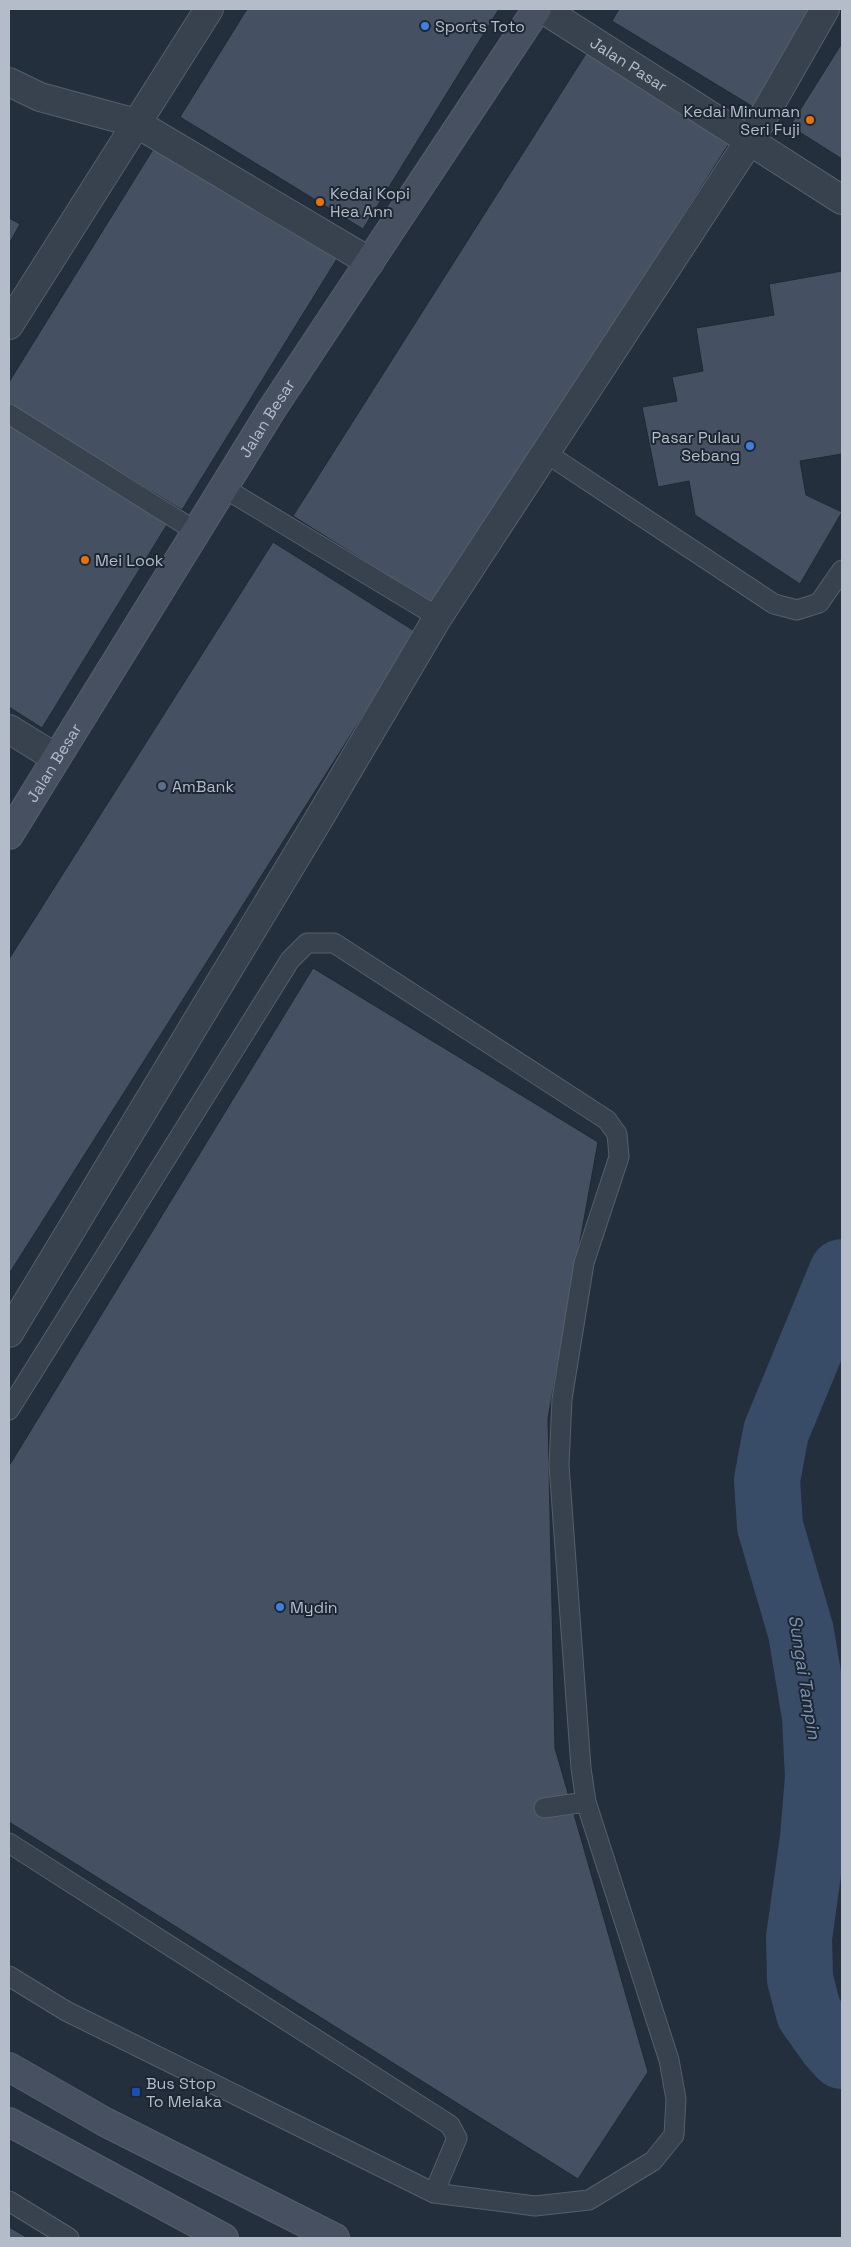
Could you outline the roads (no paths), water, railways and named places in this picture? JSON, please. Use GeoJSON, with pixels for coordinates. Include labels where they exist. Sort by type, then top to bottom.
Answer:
{"type":"FeatureCollection","features":[{"type":"Feature","properties":{"kind":"street"},"geometry":{"type":"LineString","coordinates":[[9,325],[209,9]]}},
{"type":"Feature","properties":{"kind":"street","name":"Jalan Besar"},"geometry":{"type":"LineString","coordinates":[[9,835],[272,410],[537,9]]}},
{"type":"Feature","properties":{"kind":"street","name":"Jalan Pasar"},"geometry":{"type":"LineString","coordinates":[[543,9],[842,200]]}},
{"type":"Feature","properties":{"kind":"street"},"geometry":{"type":"LineString","coordinates":[[9,1333],[438,617],[750,140],[825,9]]}},
{"type":"Feature","properties":{"kind":"street"},"geometry":{"type":"LineString","coordinates":[[9,82],[40,97],[136,123],[370,262]]}},
{"type":"Feature","properties":{"kind":"street"},"geometry":{"type":"LineString","coordinates":[[9,729],[56,758]]}},
{"type":"Feature","properties":{"kind":"street"},"geometry":{"type":"LineString","coordinates":[[9,2067],[105,2122],[335,2238]]}},
{"type":"Feature","properties":{"kind":"street"},"geometry":{"type":"LineString","coordinates":[[9,2122],[224,2238]]}},
{"type":"Feature","properties":{"kind":"lane"},"geometry":{"type":"LineString","coordinates":[[9,414],[197,532]]}},
{"type":"Feature","properties":{"kind":"lane"},"geometry":{"type":"LineString","coordinates":[[546,453],[774,604],[797,610],[819,603],[842,570]]}},
{"type":"Feature","properties":{"kind":"lane"},"geometry":{"type":"LineString","coordinates":[[224,488],[438,617]]}},
{"type":"Feature","properties":{"kind":"lane"},"geometry":{"type":"LineString","coordinates":[[9,1410],[290,960],[307,943],[334,943],[607,1120],[617,1134],[619,1158],[584,1263],[562,1399],[559,1465],[581,1768],[586,1802],[669,2060],[676,2099],[674,2135],[653,2161],[589,2200],[535,2206],[434,2193],[66,2011],[9,1976]]}},
{"type":"Feature","properties":{"kind":"lane"},"geometry":{"type":"LineString","coordinates":[[544,1808],[586,1802]]}},
{"type":"Feature","properties":{"kind":"lane"},"geometry":{"type":"LineString","coordinates":[[9,1844],[450,2125],[457,2138],[434,2193]]}},
{"type":"Feature","properties":{"kind":"lane"},"geometry":{"type":"LineString","coordinates":[[9,2201],[68,2238]]}},
{"type":"Feature","properties":{"kind":"waterway","name":"Sungai Tampin"},"geometry":{"type":"LineString","coordinates":[[842,1272],[776,1432],[767,1480],[770,1526],[801,1632],[815,1717],[818,1777],[813,1838],[799,1938],[800,1979],[809,2013],[842,2056]]}},
{"type":"Feature","properties":{"kind":"place","name":"Sports Toto"},"geometry":{"type":"Point","coordinates":[425,26]}},
{"type":"Feature","properties":{"kind":"place","name":"Kedai Minuman Seri Fuji"},"geometry":{"type":"Point","coordinates":[810,120]}},
{"type":"Feature","properties":{"kind":"place","name":"Kedai Kopi Hea Ann"},"geometry":{"type":"Point","coordinates":[320,202]}},
{"type":"Feature","properties":{"kind":"place","name":"Pasar Pulau Sebang"},"geometry":{"type":"Point","coordinates":[750,446]}},
{"type":"Feature","properties":{"kind":"place","name":"Mei Look"},"geometry":{"type":"Point","coordinates":[85,560]}},
{"type":"Feature","properties":{"kind":"place","name":"AmBank"},"geometry":{"type":"Point","coordinates":[162,786]}},
{"type":"Feature","properties":{"kind":"place","name":"Mydin"},"geometry":{"type":"Point","coordinates":[280,1607]}},
{"type":"Feature","properties":{"kind":"place","name":"Bus Stop To Melaka"},"geometry":{"type":"Point","coordinates":[136,2092]}}]}
